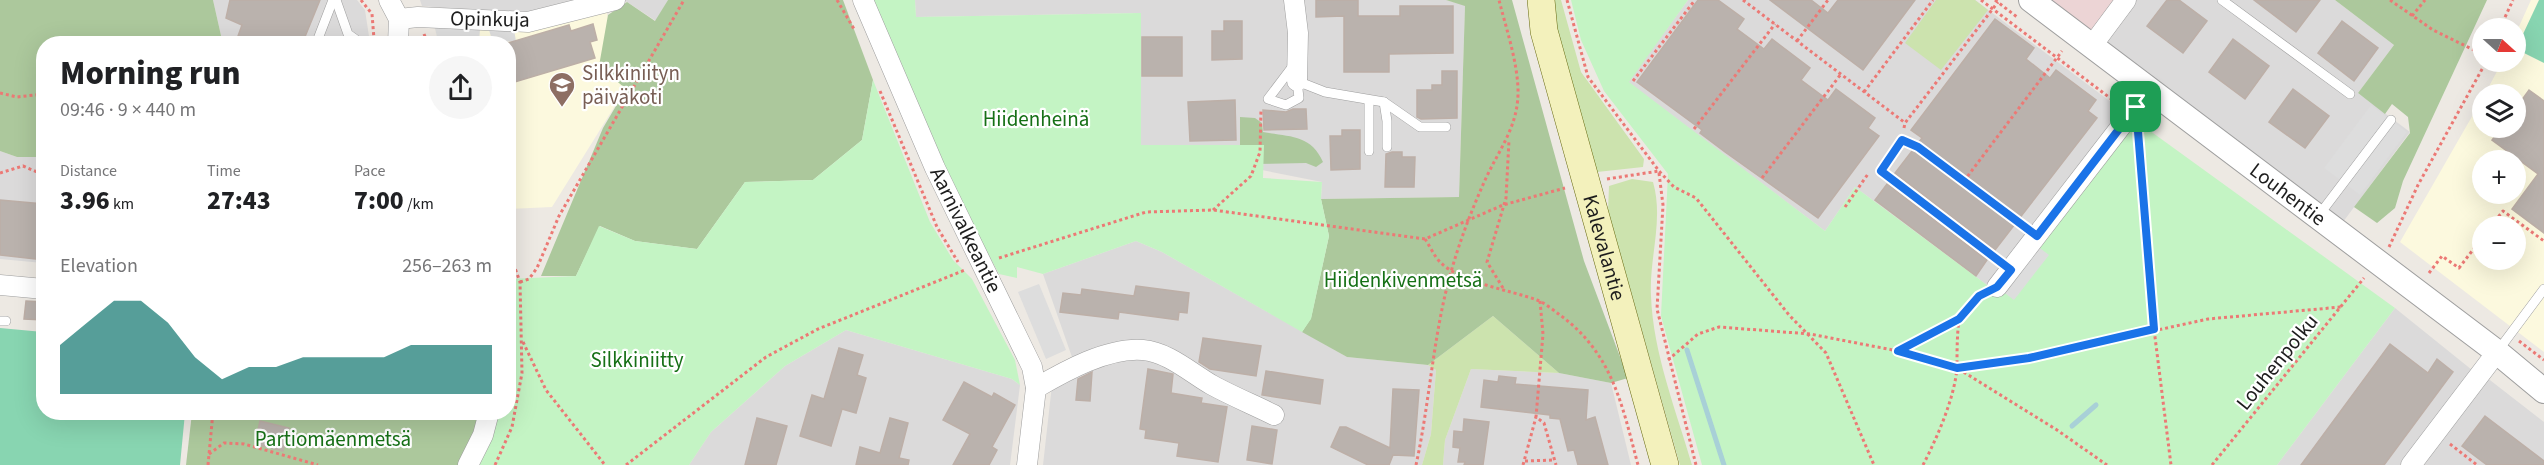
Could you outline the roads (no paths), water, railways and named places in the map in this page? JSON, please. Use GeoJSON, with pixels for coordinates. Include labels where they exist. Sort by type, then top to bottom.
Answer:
{"type":"FeatureCollection","features":[{"type":"Feature","properties":{"kind":"main road","name":"Kalevalantie"},"geometry":{"type":"LineString","coordinates":[[1530,0],[1544,32],[1665,465]]}},
{"type":"Feature","properties":{"kind":"main road","name":"Kalevalantie"},"geometry":{"type":"LineString","coordinates":[[1541,0],[1544,32]]}},
{"type":"Feature","properties":{"kind":"street"},"geometry":{"type":"LineString","coordinates":[[388,0],[399,19],[398,36]]}},
{"type":"Feature","properties":{"kind":"street","name":"Opinkuja"},"geometry":{"type":"LineString","coordinates":[[399,19],[418,17],[528,22],[615,0]]}},
{"type":"Feature","properties":{"kind":"street","name":"Aarnivalkeantie"},"geometry":{"type":"LineString","coordinates":[[863,0],[935,168],[1026,350],[1036,388],[1027,465]]}},
{"type":"Feature","properties":{"kind":"street"},"geometry":{"type":"LineString","coordinates":[[1294,0],[1298,33],[1297,81]]}},
{"type":"Feature","properties":{"kind":"street","name":"Louhentie"},"geometry":{"type":"LineString","coordinates":[[2031,0],[2091,47],[2139,104],[2318,217],[2504,343],[2544,391]]}},
{"type":"Feature","properties":{"kind":"street"},"geometry":{"type":"LineString","coordinates":[[2091,47],[2126,0]]}},
{"type":"Feature","properties":{"kind":"street"},"geometry":{"type":"LineString","coordinates":[[1997,287],[2139,104]]}},
{"type":"Feature","properties":{"kind":"street"},"geometry":{"type":"LineString","coordinates":[[0,285],[36,289]]}},
{"type":"Feature","properties":{"kind":"street"},"geometry":{"type":"LineString","coordinates":[[2411,465],[2504,343]]}},
{"type":"Feature","properties":{"kind":"street"},"geometry":{"type":"LineString","coordinates":[[1036,388],[1075,366],[1121,352],[1144,350],[1163,356],[1214,386],[1274,415]]}},
{"type":"Feature","properties":{"kind":"street"},"geometry":{"type":"LineString","coordinates":[[468,465],[483,435],[487,420]]}},
{"type":"Feature","properties":{"kind":"lane"},"geometry":{"type":"LineString","coordinates":[[319,36],[335,0]]}},
{"type":"Feature","properties":{"kind":"lane"},"geometry":{"type":"LineString","coordinates":[[335,0],[351,36]]}},
{"type":"Feature","properties":{"kind":"lane"},"geometry":{"type":"LineString","coordinates":[[548,18],[559,0]]}},
{"type":"Feature","properties":{"kind":"lane"},"geometry":{"type":"LineString","coordinates":[[2222,0],[2350,94]]}},
{"type":"Feature","properties":{"kind":"lane"},"geometry":{"type":"LineString","coordinates":[[1297,58],[1286,78],[1268,99],[1287,105],[1299,98],[1297,81],[1324,92],[1384,102],[1420,127],[1446,127]]}},
{"type":"Feature","properties":{"kind":"lane"},"geometry":{"type":"LineString","coordinates":[[1369,100],[1370,151]]}},
{"type":"Feature","properties":{"kind":"lane"},"geometry":{"type":"LineString","coordinates":[[1384,102],[1387,147]]}},
{"type":"Feature","properties":{"kind":"lane"},"geometry":{"type":"LineString","coordinates":[[2318,217],[2391,120]]}},
{"type":"Feature","properties":{"kind":"lane"},"geometry":{"type":"LineString","coordinates":[[1902,140],[1881,171],[2011,270]]}},
{"type":"Feature","properties":{"kind":"lane"},"geometry":{"type":"LineString","coordinates":[[2504,343],[2544,289]]}},
{"type":"Feature","properties":{"kind":"waterway"},"geometry":{"type":"LineString","coordinates":[[1687,350],[1724,465]]}},
{"type":"Feature","properties":{"kind":"waterway"},"geometry":{"type":"LineString","coordinates":[[2072,426],[2096,405]]}},
{"type":"Feature","properties":{"kind":"place","name":"Silkkiniityn päiväkoti"},"geometry":{"type":"Point","coordinates":[562,108]}},
{"type":"Feature","properties":{"kind":"park label","name":"Hiidenheinä"},"geometry":{"type":"Point","coordinates":[1036,119]}},
{"type":"Feature","properties":{"kind":"park label","name":"Hiidenkivenmetsä"},"geometry":{"type":"Point","coordinates":[1403,280]}},
{"type":"Feature","properties":{"kind":"park label","name":"Silkkiniitty"},"geometry":{"type":"Point","coordinates":[637,360]}},
{"type":"Feature","properties":{"kind":"park label","name":"Partiomäenmetsä"},"geometry":{"type":"Point","coordinates":[333,439]}}]}
